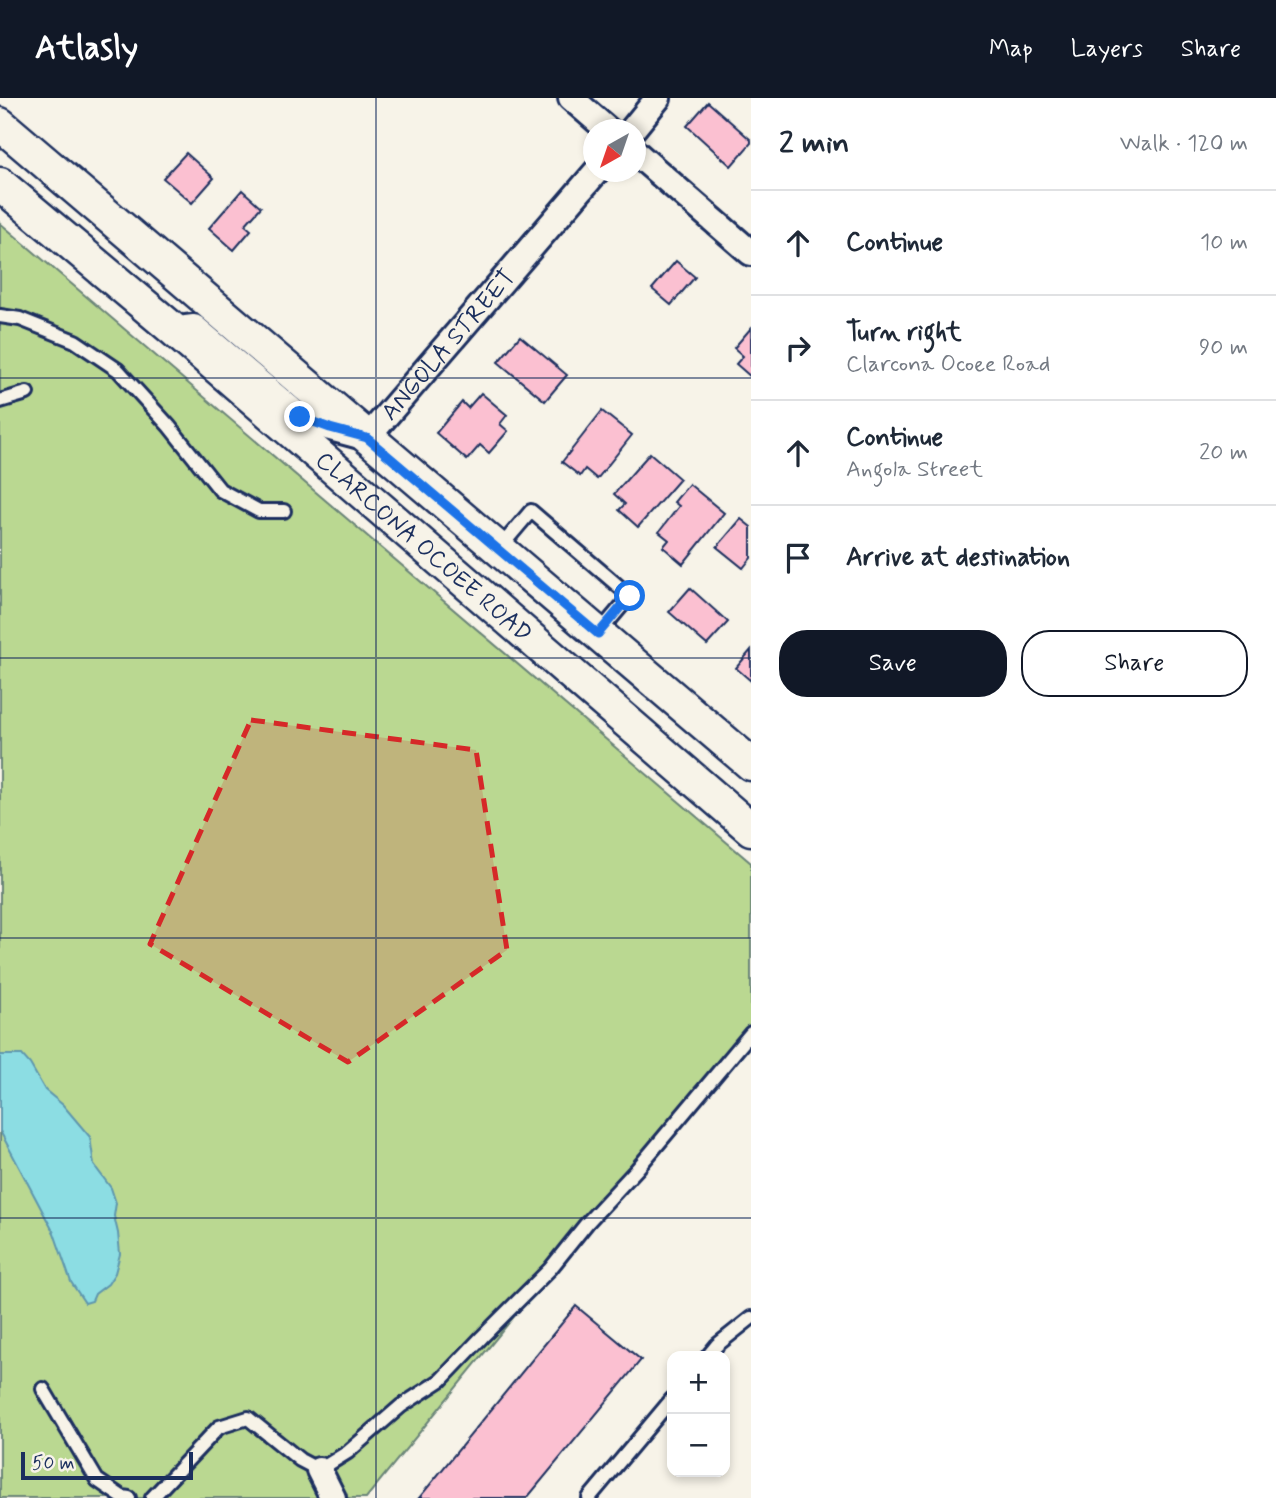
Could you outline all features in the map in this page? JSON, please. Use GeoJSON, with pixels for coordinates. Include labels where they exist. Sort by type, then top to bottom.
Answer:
{"type":"FeatureCollection","features":[{"type":"Feature","properties":{"kind":"street"},"geometry":{"type":"LineString","coordinates":[[571,98],[595,119]]}},
{"type":"Feature","properties":{"kind":"street"},"geometry":{"type":"LineString","coordinates":[[641,119],[658,98]]}},
{"type":"Feature","properties":{"kind":"street","name":"CLARCONA OCOEE ROAD"},"geometry":{"type":"LineString","coordinates":[[0,124],[751,764]]}},
{"type":"Feature","properties":{"kind":"street"},"geometry":{"type":"LineString","coordinates":[[646,162],[751,253]]}},
{"type":"Feature","properties":{"kind":"street","name":"ANGOLA STREET"},"geometry":{"type":"LineString","coordinates":[[174,330],[194,327],[300,417],[367,438],[587,182]]}},
{"type":"Feature","properties":{"kind":"street","name":"CLARCONA OCOEE ROAD"},"geometry":{"type":"LineString","coordinates":[[0,184],[174,330],[751,829]]}},
{"type":"Feature","properties":{"kind":"street"},"geometry":{"type":"LineString","coordinates":[[319,1470],[333,1498]]}},
{"type":"Feature","properties":{"kind":"lane"},"geometry":{"type":"LineString","coordinates":[[0,316],[20,319],[75,341],[118,369],[169,426],[220,490],[259,511],[284,511]]}},
{"type":"Feature","properties":{"kind":"lane"},"geometry":{"type":"LineString","coordinates":[[0,401],[27,393]]}},
{"type":"Feature","properties":{"kind":"lane"},"geometry":{"type":"LineString","coordinates":[[498,550],[531,511],[630,596],[598,634]]}},
{"type":"Feature","properties":{"kind":"lane"},"geometry":{"type":"LineString","coordinates":[[152,1498],[219,1427],[248,1418],[300,1460],[319,1470],[348,1452],[401,1406],[441,1380],[550,1269],[751,1033]]}},
{"type":"Feature","properties":{"kind":"lane"},"geometry":{"type":"LineString","coordinates":[[713,1351],[751,1318]]}},
{"type":"Feature","properties":{"kind":"lane"},"geometry":{"type":"LineString","coordinates":[[43,1389],[97,1480],[122,1497],[129,1498]]}},
{"type":"Feature","properties":{"kind":"lane"},"geometry":{"type":"LineString","coordinates":[[589,1498],[667,1405]]}},
{"type":"Feature","properties":{"kind":"highlighted area"},"geometry":{"type":"Polygon","coordinates":[[[251,720],[476,750],[507,950],[348,1062],[150,944],[251,720]]]}},
{"type":"Feature","properties":{"kind":"green space"},"geometry":{"type":"Polygon","coordinates":[[[0,223],[751,863],[751,1026],[366,1498],[0,1498],[0,223]]]}},
{"type":"Feature","properties":{"kind":"water"},"geometry":{"type":"Polygon","coordinates":[[[0,1055],[22,1055],[30,1064],[45,1090],[63,1105],[90,1137],[94,1165],[111,1188],[116,1203],[114,1216],[120,1254],[115,1273],[108,1284],[95,1294],[92,1301],[85,1303],[71,1282],[54,1233],[0,1131],[0,1055]]]}},
{"type":"Feature","properties":{"kind":"building"},"geometry":{"type":"Polygon","coordinates":[[[708,102],[751,140],[731,166],[687,126],[708,102]]]}},
{"type":"Feature","properties":{"kind":"building"},"geometry":{"type":"Polygon","coordinates":[[[186,153],[214,178],[192,203],[163,178],[186,153]]]}},
{"type":"Feature","properties":{"kind":"building"},"geometry":{"type":"Polygon","coordinates":[[[242,190],[261,207],[245,225],[251,230],[234,250],[209,228],[242,190]]]}},
{"type":"Feature","properties":{"kind":"building"},"geometry":{"type":"Polygon","coordinates":[[[676,261],[695,277],[671,305],[652,289],[676,261]]]}},
{"type":"Feature","properties":{"kind":"building"},"geometry":{"type":"Polygon","coordinates":[[[751,328],[751,377],[736,364],[743,356],[734,348],[751,328]]]}},
{"type":"Feature","properties":{"kind":"building"},"geometry":{"type":"Polygon","coordinates":[[[520,336],[567,375],[545,401],[498,362],[520,336]]]}},
{"type":"Feature","properties":{"kind":"building"},"geometry":{"type":"Polygon","coordinates":[[[481,393],[507,415],[500,424],[508,431],[489,453],[480,445],[467,460],[436,433],[462,402],[468,408],[481,393]]]}},
{"type":"Feature","properties":{"kind":"building"},"geometry":{"type":"Polygon","coordinates":[[[602,411],[632,435],[597,479],[585,469],[580,476],[562,462],[602,411]]]}},
{"type":"Feature","properties":{"kind":"building"},"geometry":{"type":"Polygon","coordinates":[[[650,453],[680,479],[638,527],[619,510],[625,504],[614,494],[650,453]]]}},
{"type":"Feature","properties":{"kind":"building"},"geometry":{"type":"Polygon","coordinates":[[[689,484],[724,513],[683,564],[663,547],[669,540],[659,532],[679,506],[674,502],[689,484]]]}},
{"type":"Feature","properties":{"kind":"building"},"geometry":{"type":"Polygon","coordinates":[[[741,519],[751,527],[751,558],[743,568],[717,547],[741,519]]]}},
{"type":"Feature","properties":{"kind":"building"},"geometry":{"type":"Polygon","coordinates":[[[690,588],[728,622],[707,645],[669,612],[690,588]]]}},
{"type":"Feature","properties":{"kind":"building"},"geometry":{"type":"Polygon","coordinates":[[[751,650],[751,681],[736,668],[751,650]]]}},
{"type":"Feature","properties":{"kind":"building"},"geometry":{"type":"Polygon","coordinates":[[[576,1306],[641,1360],[527,1498],[419,1498],[576,1306]]]}},
{"type":"Feature","properties":{"kind":"route"},"geometry":{"type":"LineString","coordinates":[[300,417],[367,438],[598,634],[630,596]]}}]}
